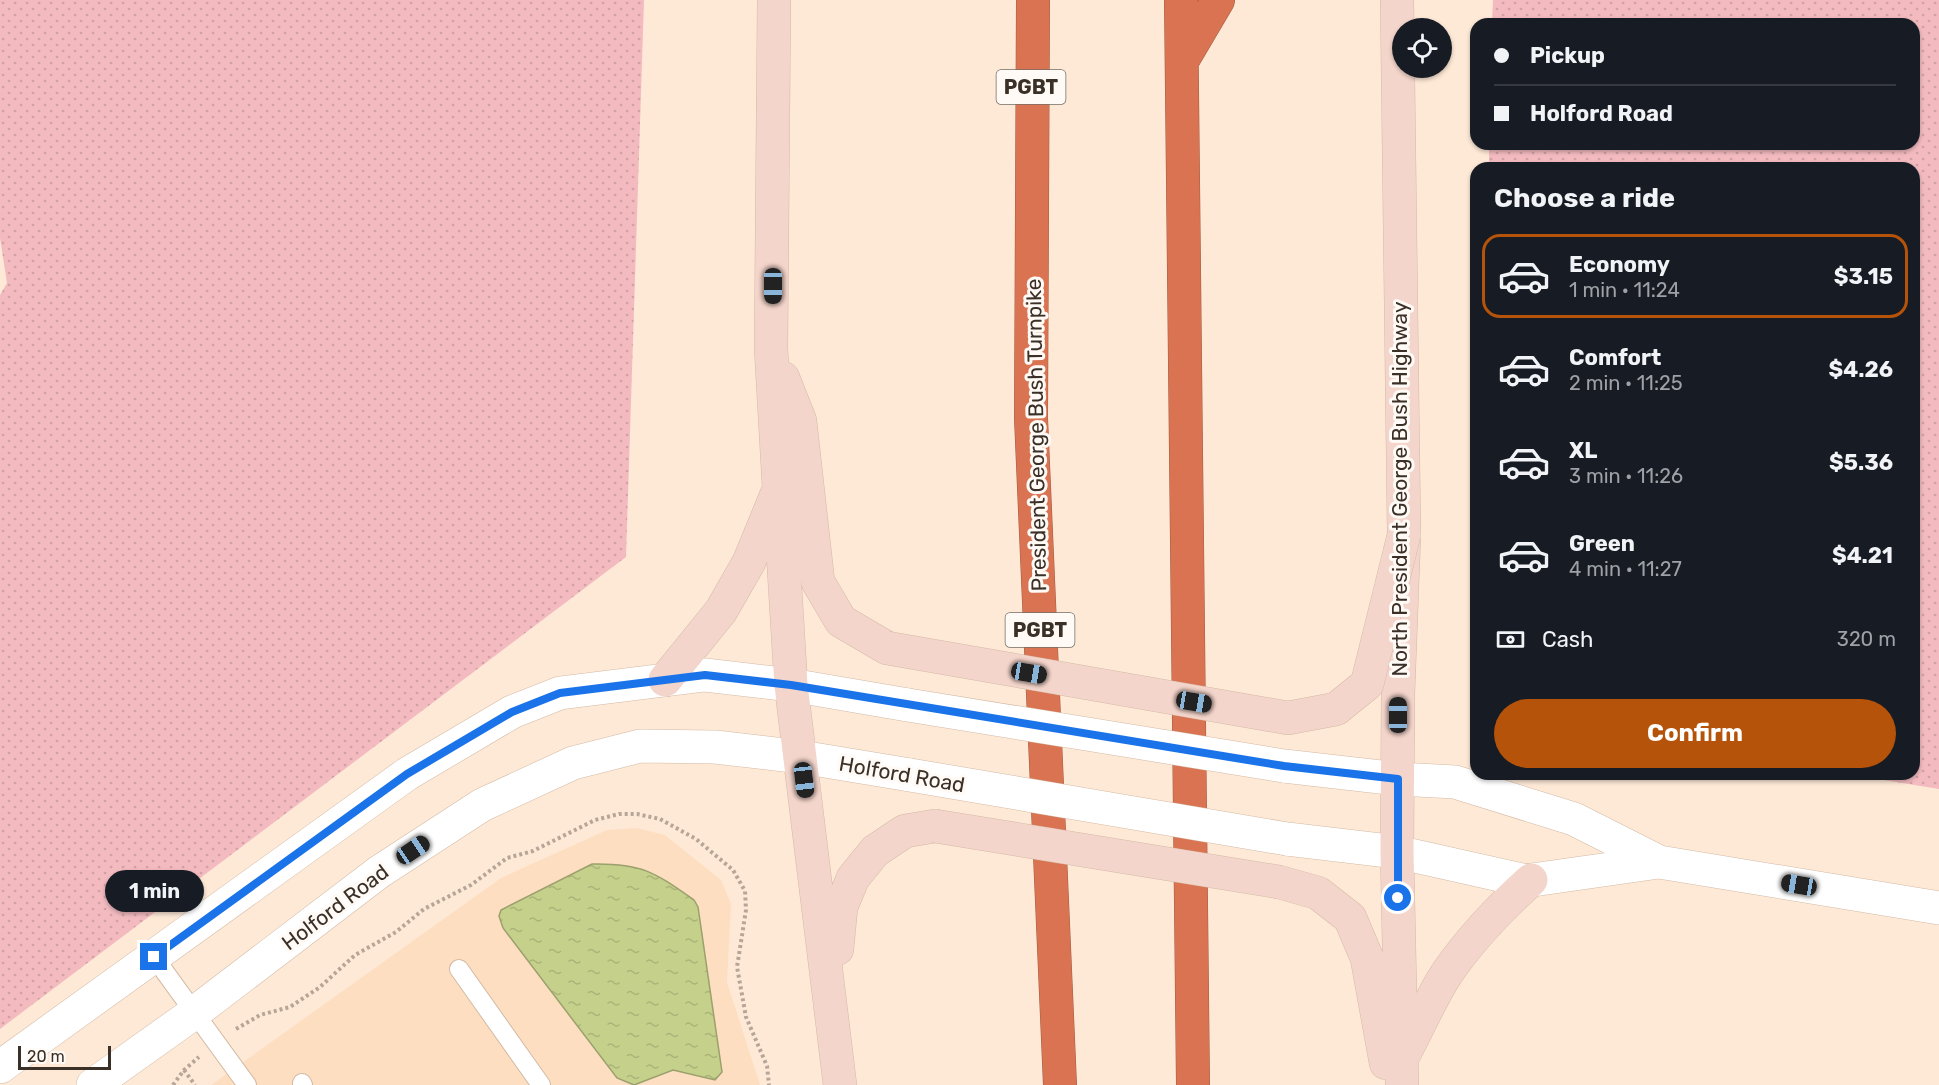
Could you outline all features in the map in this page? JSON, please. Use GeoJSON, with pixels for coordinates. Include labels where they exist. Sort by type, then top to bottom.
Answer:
{"type":"FeatureCollection","features":[{"type":"Feature","properties":{"kind":"highway"},"geometry":{"type":"LineString","coordinates":[[1015,0],[1030,175]]}},
{"type":"Feature","properties":{"kind":"highway","name":"President George Bush Turnpike"},"geometry":{"type":"LineString","coordinates":[[1033,0],[1030,175],[1033,279],[1031,418],[1060,1085]]}},
{"type":"Feature","properties":{"kind":"highway"},"geometry":{"type":"LineString","coordinates":[[1181,0],[1193,1085]]}},
{"type":"Feature","properties":{"kind":"highway"},"geometry":{"type":"LineString","coordinates":[[1181,63],[1218,0]]}},
{"type":"Feature","properties":{"kind":"main road"},"geometry":{"type":"LineString","coordinates":[[774,0],[771,348],[779,488],[791,685],[840,1085]]}},
{"type":"Feature","properties":{"kind":"main road","name":"North President George Bush Highway"},"geometry":{"type":"LineString","coordinates":[[1397,0],[1404,536],[1397,852],[1398,1077]]}},
{"type":"Feature","properties":{"kind":"main road"},"geometry":{"type":"LineString","coordinates":[[771,348],[800,422],[819,582],[841,621],[887,648],[1288,718],[1336,709],[1367,684],[1404,536]]}},
{"type":"Feature","properties":{"kind":"main road"},"geometry":{"type":"LineString","coordinates":[[665,680],[721,611],[749,562],[779,488]]}},
{"type":"Feature","properties":{"kind":"main road"},"geometry":{"type":"LineString","coordinates":[[831,1014],[841,907],[853,878],[875,851],[905,831],[935,826],[1280,882],[1318,893],[1350,918],[1367,958],[1398,1077]]}},
{"type":"Feature","properties":{"kind":"main road"},"geometry":{"type":"LineString","coordinates":[[1398,1077],[1446,975],[1471,940],[1502,906],[1532,880]]}},
{"type":"Feature","properties":{"kind":"street","name":"Holford Road"},"geometry":{"type":"LineString","coordinates":[[0,1067],[407,774],[512,712],[560,693],[705,675],[791,685],[1284,766],[1398,779],[1455,782],[1574,819],[1659,862]]}},
{"type":"Feature","properties":{"kind":"street","name":"Holford Road"},"geometry":{"type":"LineString","coordinates":[[93,1085],[194,1013],[397,860],[482,805],[573,763],[640,746],[715,747],[801,756],[1287,839],[1397,852],[1526,881],[1659,862],[1939,908]]}},
{"type":"Feature","properties":{"kind":"lane"},"geometry":{"type":"LineString","coordinates":[[154,957],[247,1085]]}},
{"type":"Feature","properties":{"kind":"lane"},"geometry":{"type":"LineString","coordinates":[[459,969],[541,1085]]}},
{"type":"Feature","properties":{"kind":"path"},"geometry":{"type":"LineString","coordinates":[[242,1025],[260,1015],[290,1007],[320,987],[355,956],[396,932],[424,909],[471,885],[507,858],[533,851],[594,820],[619,814],[637,814],[660,819],[696,839],[733,870],[745,891],[746,910],[737,967],[746,1017],[766,1066],[769,1085]]}},
{"type":"Feature","properties":{"kind":"path"},"geometry":{"type":"LineString","coordinates":[[173,1085],[184,1070],[198,1058]]}},
{"type":"Feature","properties":{"kind":"path"},"geometry":{"type":"LineString","coordinates":[[184,1070],[195,1085]]}},
{"type":"Feature","properties":{"kind":"shaded area"},"geometry":{"type":"Polygon","coordinates":[[[0,0],[644,0],[626,557],[0,1029],[0,295],[7,283],[0,238],[0,0]]]}},
{"type":"Feature","properties":{"kind":"shaded area"},"geometry":{"type":"Polygon","coordinates":[[[1493,0],[1939,0],[1939,789],[1884,780],[1920,780],[1920,162],[1489,162],[1489,150],[1920,150],[1920,18],[1492,18],[1493,0]]]}},
{"type":"Feature","properties":{"kind":"shaded area"},"geometry":{"type":"Polygon","coordinates":[[[637,828],[665,835],[721,880],[731,904],[727,982],[760,1085],[211,1085],[501,878],[607,830],[637,828]]]}},
{"type":"Feature","properties":{"kind":"water"},"geometry":{"type":"Polygon","coordinates":[[[592,864],[623,865],[647,871],[694,900],[698,907],[722,1072],[715,1080],[673,1070],[634,1085],[617,1078],[503,928],[499,916],[501,910],[592,864]]]}},
{"type":"Feature","properties":{"kind":"route"},"geometry":{"type":"LineString","coordinates":[[154,957],[344,822],[407,774],[512,712],[560,693],[705,675],[791,685],[1284,766],[1398,779],[1398,898]]}}]}
